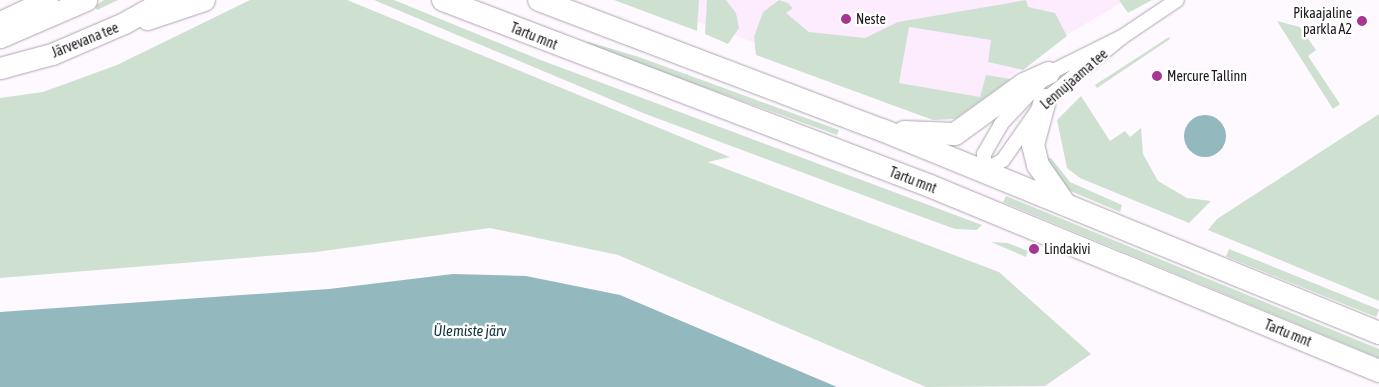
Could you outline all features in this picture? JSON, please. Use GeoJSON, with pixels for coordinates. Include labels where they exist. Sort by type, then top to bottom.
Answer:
{"type":"FeatureCollection","features":[{"type":"Feature","properties":{"kind":"highway","name":"Tartu mnt"},"geometry":{"type":"LineString","coordinates":[[442,0],[930,186],[1379,371]]}},
{"type":"Feature","properties":{"kind":"highway"},"geometry":{"type":"LineString","coordinates":[[539,0],[882,130],[1379,334]]}},
{"type":"Feature","properties":{"kind":"highway"},"geometry":{"type":"LineString","coordinates":[[882,130],[955,134],[1024,84],[1049,73]]}},
{"type":"Feature","properties":{"kind":"highway"},"geometry":{"type":"LineString","coordinates":[[1045,100],[1033,146],[1038,165],[1065,204]]}},
{"type":"Feature","properties":{"kind":"highway"},"geometry":{"type":"LineString","coordinates":[[930,186],[962,183],[984,171]]}},
{"type":"Feature","properties":{"kind":"highway"},"geometry":{"type":"LineString","coordinates":[[984,171],[984,193],[994,213]]}},
{"type":"Feature","properties":{"kind":"main road"},"geometry":{"type":"LineString","coordinates":[[0,22],[47,0]]}},
{"type":"Feature","properties":{"kind":"main road"},"geometry":{"type":"LineString","coordinates":[[0,37],[86,0]]}},
{"type":"Feature","properties":{"kind":"main road","name":"Järvevana tee"},"geometry":{"type":"LineString","coordinates":[[0,68],[52,54],[124,23],[165,0]]}},
{"type":"Feature","properties":{"kind":"main road"},"geometry":{"type":"LineString","coordinates":[[124,23],[204,0]]}},
{"type":"Feature","properties":{"kind":"street","name":"Lennujaama tee"},"geometry":{"type":"LineString","coordinates":[[984,171],[1003,160],[1045,100],[1122,37],[1177,0]]}},
{"type":"Feature","properties":{"kind":"street","name":"Lennujaama tee"},"geometry":{"type":"LineString","coordinates":[[984,171],[984,154],[1001,124],[1049,73],[1122,37]]}},
{"type":"Feature","properties":{"kind":"shaded area"},"geometry":{"type":"Polygon","coordinates":[[[637,0],[1126,0],[1056,41],[970,106],[927,105],[637,0]]]}},
{"type":"Feature","properties":{"kind":"green space"},"geometry":{"type":"Polygon","coordinates":[[[104,0],[118,0],[97,10],[95,6],[104,0]]]}},
{"type":"Feature","properties":{"kind":"green space"},"geometry":{"type":"Polygon","coordinates":[[[250,0],[347,0],[730,157],[708,162],[999,272],[1091,354],[1045,386],[926,387],[618,255],[490,228],[316,252],[0,278],[0,98],[43,92],[117,65],[250,0]]]}},
{"type":"Feature","properties":{"kind":"green space"},"geometry":{"type":"Polygon","coordinates":[[[374,0],[394,0],[538,59],[982,225],[977,230],[955,229],[895,207],[643,113],[374,0]]]}},
{"type":"Feature","properties":{"kind":"green space"},"geometry":{"type":"Polygon","coordinates":[[[614,0],[699,0],[697,31],[638,9],[614,0]]]}},
{"type":"Feature","properties":{"kind":"green space"},"geometry":{"type":"Polygon","coordinates":[[[707,0],[726,0],[736,13],[739,28],[728,44],[705,34],[707,0]]]}},
{"type":"Feature","properties":{"kind":"green space"},"geometry":{"type":"Polygon","coordinates":[[[779,0],[788,3],[793,8],[786,13],[809,32],[865,38],[898,22],[1026,0],[1028,7],[1055,13],[1067,36],[1023,70],[988,62],[991,40],[909,27],[899,83],[980,97],[986,75],[1011,79],[955,119],[933,120],[756,55],[754,37],[763,12],[779,0]]]}},
{"type":"Feature","properties":{"kind":"green space"},"geometry":{"type":"Polygon","coordinates":[[[1119,0],[1152,0],[1128,13],[1119,0]]]}},
{"type":"Feature","properties":{"kind":"green space"},"geometry":{"type":"Polygon","coordinates":[[[1277,21],[1300,27],[1316,50],[1308,56],[1340,104],[1333,109],[1277,21]]]}},
{"type":"Feature","properties":{"kind":"green space"},"geometry":{"type":"Polygon","coordinates":[[[1169,37],[1170,39],[1097,88],[1095,85],[1169,37]]]}},
{"type":"Feature","properties":{"kind":"green space"},"geometry":{"type":"Polygon","coordinates":[[[589,42],[639,57],[839,130],[837,135],[581,43],[589,42]]]}},
{"type":"Feature","properties":{"kind":"green space"},"geometry":{"type":"Polygon","coordinates":[[[1081,96],[1110,141],[1125,131],[1130,137],[1141,128],[1143,154],[1158,181],[1187,198],[1211,201],[1189,223],[1080,178],[1067,168],[1057,120],[1081,96]]]}},
{"type":"Feature","properties":{"kind":"green space"},"geometry":{"type":"Polygon","coordinates":[[[1379,114],[1379,301],[1208,230],[1217,219],[1379,114]]]}},
{"type":"Feature","properties":{"kind":"green space"},"geometry":{"type":"Polygon","coordinates":[[[1043,158],[1051,158],[1070,182],[1122,205],[1120,212],[1068,190],[1043,158]]]}},
{"type":"Feature","properties":{"kind":"green space"},"geometry":{"type":"Polygon","coordinates":[[[1006,196],[1379,349],[1379,358],[1003,202],[1006,196]]]}},
{"type":"Feature","properties":{"kind":"green space"},"geometry":{"type":"Polygon","coordinates":[[[991,242],[1008,243],[1028,251],[1026,257],[991,242]]]}},
{"type":"Feature","properties":{"kind":"green space"},"geometry":{"type":"Polygon","coordinates":[[[1229,249],[1379,310],[1376,317],[1226,256],[1229,249]]]}},
{"type":"Feature","properties":{"kind":"water"},"geometry":{"type":"Polygon","coordinates":[[[1201,115],[1209,115],[1220,121],[1226,136],[1220,151],[1209,157],[1201,157],[1190,151],[1184,140],[1184,132],[1190,121],[1201,115]]]}},
{"type":"Feature","properties":{"kind":"water","name":"Ülemiste järv"},"geometry":{"type":"Polygon","coordinates":[[[453,274],[526,276],[620,295],[837,387],[0,387],[0,312],[329,289],[453,274]]]}},
{"type":"Feature","properties":{"kind":"place","name":"Neste"},"geometry":{"type":"Point","coordinates":[846,19]}},
{"type":"Feature","properties":{"kind":"place","name":"Pikaajaline parkla A2"},"geometry":{"type":"Point","coordinates":[1362,21]}},
{"type":"Feature","properties":{"kind":"place","name":"Mercure Tallinn"},"geometry":{"type":"Point","coordinates":[1157,76]}},
{"type":"Feature","properties":{"kind":"place","name":"Lindakivi"},"geometry":{"type":"Point","coordinates":[1034,249]}}]}
